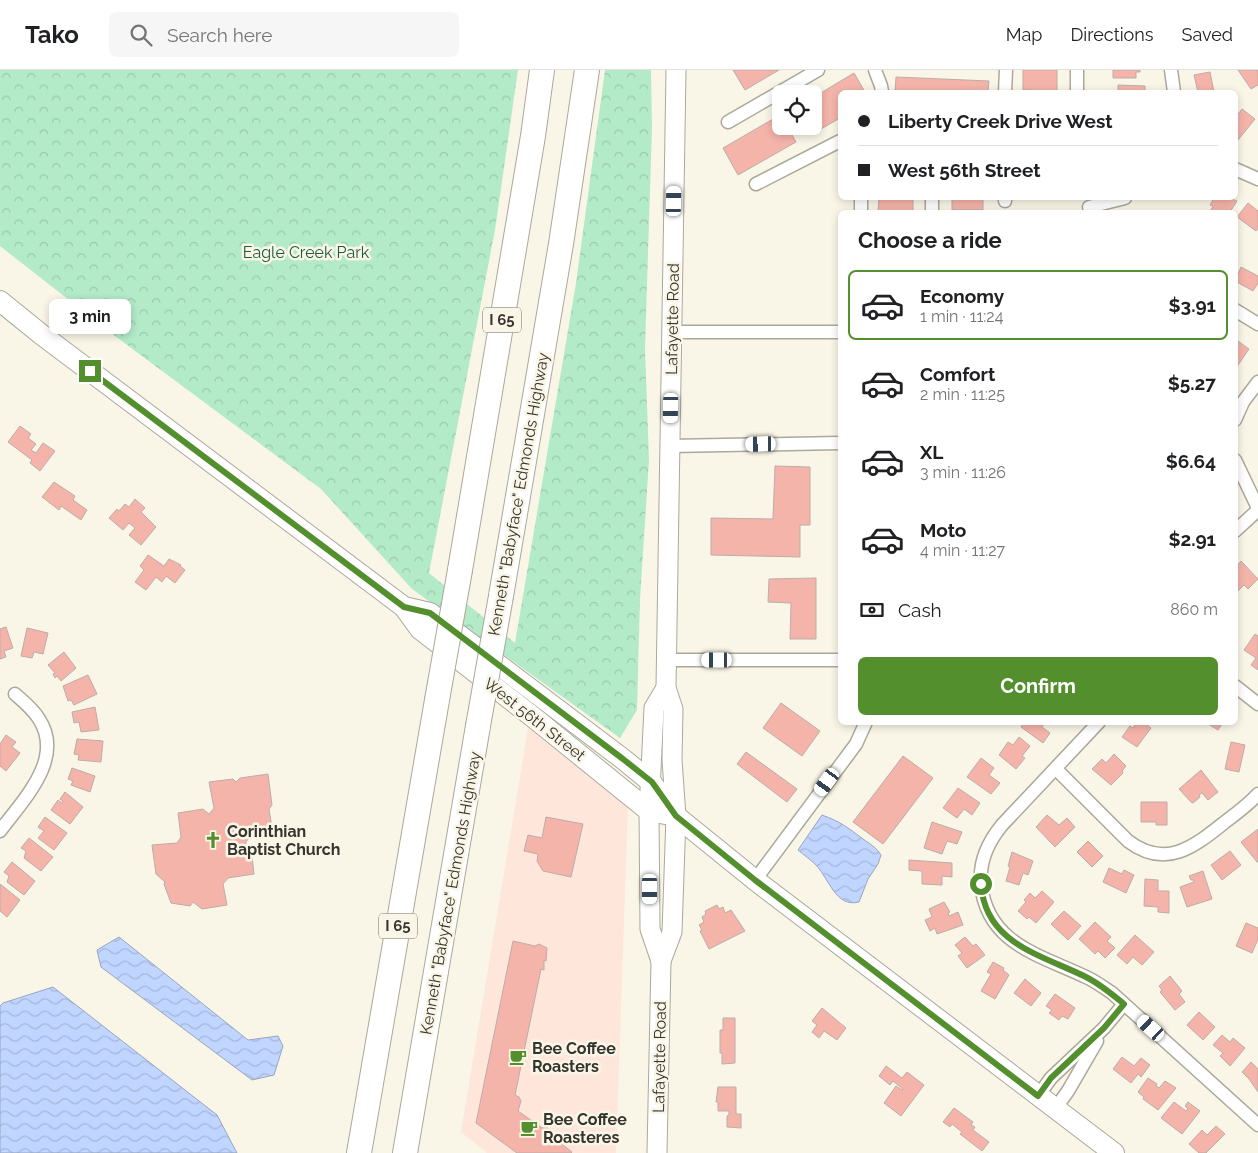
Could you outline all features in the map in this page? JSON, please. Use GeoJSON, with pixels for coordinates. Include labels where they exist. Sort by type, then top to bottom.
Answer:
{"type":"FeatureCollection","features":[{"type":"Feature","properties":{"kind":"highway","name":"I 65"},"geometry":{"type":"LineString","coordinates":[[359,1153],[460,570],[533,136],[542,70]]}},
{"type":"Feature","properties":{"kind":"highway","name":"Kenneth \"Babyface\" Edmonds Highway"},"geometry":{"type":"LineString","coordinates":[[405,1153],[562,244],[587,70]]}},
{"type":"Feature","properties":{"kind":"main road","name":"Lafayette Road"},"geometry":{"type":"LineString","coordinates":[[657,1153],[661,961],[672,932],[676,816],[672,760],[673,709],[666,688],[666,660],[676,70]]}},
{"type":"Feature","properties":{"kind":"main road","name":"West 56th Street"},"geometry":{"type":"LineString","coordinates":[[0,301],[74,359],[404,607],[420,629],[649,810],[676,816]]}},
{"type":"Feature","properties":{"kind":"main road","name":"West 56th Street"},"geometry":{"type":"LineString","coordinates":[[404,607],[430,613],[652,782],[676,816],[755,880],[1114,1153]]}},
{"type":"Feature","properties":{"kind":"main road","name":"Lafayette Road"},"geometry":{"type":"LineString","coordinates":[[661,961],[650,929],[649,810],[652,782],[654,708],[666,688]]}},
{"type":"Feature","properties":{"kind":"street"},"geometry":{"type":"LineString","coordinates":[[728,122],[818,70]]}},
{"type":"Feature","properties":{"kind":"street"},"geometry":{"type":"LineString","coordinates":[[875,70],[882,90]]}},
{"type":"Feature","properties":{"kind":"street"},"geometry":{"type":"LineString","coordinates":[[1005,90],[1006,70]]}},
{"type":"Feature","properties":{"kind":"street"},"geometry":{"type":"LineString","coordinates":[[1077,70],[1077,90]]}},
{"type":"Feature","properties":{"kind":"street"},"geometry":{"type":"LineString","coordinates":[[1171,70],[1174,90]]}},
{"type":"Feature","properties":{"kind":"street"},"geometry":{"type":"LineString","coordinates":[[756,184],[838,142]]}},
{"type":"Feature","properties":{"kind":"street"},"geometry":{"type":"LineString","coordinates":[[1238,170],[1258,179]]}},
{"type":"Feature","properties":{"kind":"street"},"geometry":{"type":"LineString","coordinates":[[1090,207],[1117,200]]}},
{"type":"Feature","properties":{"kind":"street"},"geometry":{"type":"LineString","coordinates":[[1238,312],[1258,324]]}},
{"type":"Feature","properties":{"kind":"street"},"geometry":{"type":"LineString","coordinates":[[672,332],[838,332]]}},
{"type":"Feature","properties":{"kind":"street"},"geometry":{"type":"LineString","coordinates":[[1238,413],[1243,402],[1258,382]]}},
{"type":"Feature","properties":{"kind":"street"},"geometry":{"type":"LineString","coordinates":[[670,446],[838,443]]}},
{"type":"Feature","properties":{"kind":"street"},"geometry":{"type":"LineString","coordinates":[[1238,466],[1258,509],[1238,528]]}},
{"type":"Feature","properties":{"kind":"street"},"geometry":{"type":"LineString","coordinates":[[666,660],[838,660]]}},
{"type":"Feature","properties":{"kind":"street"},"geometry":{"type":"LineString","coordinates":[[1238,688],[1258,704]]}},
{"type":"Feature","properties":{"kind":"street"},"geometry":{"type":"LineString","coordinates":[[0,831],[40,776],[48,750],[46,733],[39,718],[15,694]]}},
{"type":"Feature","properties":{"kind":"street"},"geometry":{"type":"LineString","coordinates":[[755,880],[856,744],[865,725]]}},
{"type":"Feature","properties":{"kind":"street"},"geometry":{"type":"LineString","coordinates":[[1096,725],[1002,825],[990,841],[984,856],[981,873],[984,901],[988,912],[1000,930],[1017,945],[1088,978],[1124,1004],[1258,1125]]}},
{"type":"Feature","properties":{"kind":"street"},"geometry":{"type":"LineString","coordinates":[[1056,769],[1128,841],[1138,847],[1159,854],[1182,852],[1197,845],[1258,794]]}},
{"type":"Feature","properties":{"kind":"street"},"geometry":{"type":"LineString","coordinates":[[1038,1096],[1051,1078],[1104,1028],[1124,1004]]}},
{"type":"Feature","properties":{"kind":"street"},"geometry":{"type":"LineString","coordinates":[[1055,1109],[1068,1091],[1104,1028]]}},
{"type":"Feature","properties":{"kind":"shaded area"},"geometry":{"type":"Polygon","coordinates":[[[528,728],[628,806],[616,1153],[487,1153],[461,1132],[528,728]]]}},
{"type":"Feature","properties":{"kind":"green space","name":"Eagle Creek Park"},"geometry":{"type":"Polygon","coordinates":[[[0,70],[518,70],[495,230],[429,573],[515,643],[576,283],[605,70],[651,70],[652,127],[645,349],[649,460],[640,599],[637,710],[620,738],[412,589],[321,489],[115,336],[0,246],[0,70]]]}},
{"type":"Feature","properties":{"kind":"water"},"geometry":{"type":"Polygon","coordinates":[[[822,815],[848,828],[873,846],[881,855],[878,864],[868,879],[859,902],[851,903],[839,897],[816,865],[798,850],[822,815]]]}},
{"type":"Feature","properties":{"kind":"water"},"geometry":{"type":"Polygon","coordinates":[[[119,937],[248,1040],[278,1036],[283,1046],[274,1075],[252,1080],[101,967],[97,950],[119,937]]]}},
{"type":"Feature","properties":{"kind":"water"},"geometry":{"type":"Polygon","coordinates":[[[53,987],[217,1115],[237,1153],[0,1153],[0,1006],[3,1003],[53,987]]]}},
{"type":"Feature","properties":{"kind":"building"},"geometry":{"type":"Polygon","coordinates":[[[733,70],[779,70],[745,90],[733,70]]]}},
{"type":"Feature","properties":{"kind":"building"},"geometry":{"type":"Polygon","coordinates":[[[1023,70],[1057,70],[1057,90],[1023,90],[1023,70]]]}},
{"type":"Feature","properties":{"kind":"building"},"geometry":{"type":"Polygon","coordinates":[[[1113,70],[1140,70],[1140,72],[1136,72],[1136,78],[1113,78],[1113,70]]]}},
{"type":"Feature","properties":{"kind":"building"},"geometry":{"type":"Polygon","coordinates":[[[1238,70],[1258,70],[1258,85],[1251,89],[1238,70]]]}},
{"type":"Feature","properties":{"kind":"building"},"geometry":{"type":"Polygon","coordinates":[[[1210,72],[1214,90],[1198,90],[1194,75],[1210,72]]]}},
{"type":"Feature","properties":{"kind":"building"},"geometry":{"type":"Polygon","coordinates":[[[854,73],[864,90],[838,90],[838,119],[822,128],[822,92],[854,73]]]}},
{"type":"Feature","properties":{"kind":"building"},"geometry":{"type":"Polygon","coordinates":[[[896,77],[989,81],[988,90],[895,90],[896,77]]]}},
{"type":"Feature","properties":{"kind":"building"},"geometry":{"type":"Polygon","coordinates":[[[1118,85],[1145,86],[1145,90],[1118,90],[1118,85]]]}},
{"type":"Feature","properties":{"kind":"building"},"geometry":{"type":"Polygon","coordinates":[[[1242,109],[1255,119],[1238,140],[1238,114],[1242,109]]]}},
{"type":"Feature","properties":{"kind":"building"},"geometry":{"type":"Polygon","coordinates":[[[772,120],[772,135],[792,135],[796,142],[738,175],[723,148],[772,120]]]}},
{"type":"Feature","properties":{"kind":"building"},"geometry":{"type":"Polygon","coordinates":[[[879,200],[913,200],[913,210],[878,210],[879,200]]]}},
{"type":"Feature","properties":{"kind":"building"},"geometry":{"type":"Polygon","coordinates":[[[952,200],[983,200],[983,210],[952,210],[952,200]]]}},
{"type":"Feature","properties":{"kind":"building"},"geometry":{"type":"Polygon","coordinates":[[[1213,200],[1237,201],[1231,210],[1211,210],[1213,206],[1210,205],[1213,200]]]}},
{"type":"Feature","properties":{"kind":"building"},"geometry":{"type":"Polygon","coordinates":[[[1248,203],[1258,211],[1258,228],[1256,231],[1238,218],[1248,203]]]}},
{"type":"Feature","properties":{"kind":"building"},"geometry":{"type":"Polygon","coordinates":[[[1241,267],[1258,276],[1258,283],[1253,291],[1238,283],[1238,274],[1241,267]]]}},
{"type":"Feature","properties":{"kind":"building"},"geometry":{"type":"Polygon","coordinates":[[[1238,341],[1249,349],[1238,365],[1238,341]]]}},
{"type":"Feature","properties":{"kind":"building"},"geometry":{"type":"Polygon","coordinates":[[[20,426],[31,434],[28,438],[36,444],[31,450],[36,453],[43,443],[55,451],[40,471],[30,463],[32,460],[8,442],[20,426]]]}},
{"type":"Feature","properties":{"kind":"building"},"geometry":{"type":"Polygon","coordinates":[[[775,466],[810,467],[810,525],[800,525],[800,557],[711,555],[711,518],[773,519],[775,466]]]}},
{"type":"Feature","properties":{"kind":"building"},"geometry":{"type":"Polygon","coordinates":[[[54,482],[75,496],[73,500],[87,510],[81,520],[61,506],[59,510],[42,497],[54,482]]]}},
{"type":"Feature","properties":{"kind":"building"},"geometry":{"type":"Polygon","coordinates":[[[135,499],[145,508],[141,512],[156,527],[141,545],[129,535],[135,528],[129,523],[123,530],[109,518],[117,509],[119,511],[125,504],[129,507],[135,499]]]}},
{"type":"Feature","properties":{"kind":"building"},"geometry":{"type":"Polygon","coordinates":[[[148,555],[164,566],[169,559],[181,565],[185,570],[175,583],[166,576],[162,582],[156,577],[146,590],[135,582],[144,570],[140,566],[148,555]]]}},
{"type":"Feature","properties":{"kind":"building"},"geometry":{"type":"Polygon","coordinates":[[[1241,561],[1258,579],[1248,589],[1244,585],[1238,591],[1238,564],[1241,561]]]}},
{"type":"Feature","properties":{"kind":"building"},"geometry":{"type":"Polygon","coordinates":[[[816,578],[816,639],[790,639],[791,603],[768,602],[769,579],[816,578]]]}},
{"type":"Feature","properties":{"kind":"building"},"geometry":{"type":"Polygon","coordinates":[[[6,627],[13,648],[4,651],[6,657],[0,659],[0,629],[6,627]]]}},
{"type":"Feature","properties":{"kind":"building"},"geometry":{"type":"Polygon","coordinates":[[[27,628],[48,633],[43,654],[34,652],[32,658],[21,656],[27,628]]]}},
{"type":"Feature","properties":{"kind":"building"},"geometry":{"type":"Polygon","coordinates":[[[1255,634],[1258,636],[1258,670],[1251,665],[1256,658],[1244,650],[1255,634]]]}},
{"type":"Feature","properties":{"kind":"building"},"geometry":{"type":"Polygon","coordinates":[[[64,652],[76,668],[61,681],[57,676],[55,678],[53,674],[55,673],[48,665],[64,652]]]}},
{"type":"Feature","properties":{"kind":"building"},"geometry":{"type":"Polygon","coordinates":[[[88,675],[97,694],[74,705],[71,700],[68,701],[63,686],[88,675]]]}},
{"type":"Feature","properties":{"kind":"building"},"geometry":{"type":"Polygon","coordinates":[[[781,703],[820,731],[802,756],[763,728],[781,703]]]}},
{"type":"Feature","properties":{"kind":"building"},"geometry":{"type":"Polygon","coordinates":[[[95,707],[99,730],[81,732],[79,722],[74,723],[72,712],[95,707]]]}},
{"type":"Feature","properties":{"kind":"building"},"geometry":{"type":"Polygon","coordinates":[[[1022,725],[1043,725],[1042,727],[1050,733],[1043,743],[1021,727],[1022,725]]]}},
{"type":"Feature","properties":{"kind":"building"},"geometry":{"type":"Polygon","coordinates":[[[1135,725],[1147,725],[1151,728],[1137,747],[1122,737],[1130,726],[1133,728],[1135,725]]]}},
{"type":"Feature","properties":{"kind":"building"},"geometry":{"type":"Polygon","coordinates":[[[1210,725],[1221,725],[1218,730],[1210,725]]]}},
{"type":"Feature","properties":{"kind":"building"},"geometry":{"type":"Polygon","coordinates":[[[6,735],[16,742],[12,747],[20,753],[6,771],[0,766],[0,744],[6,735]]]}},
{"type":"Feature","properties":{"kind":"building"},"geometry":{"type":"Polygon","coordinates":[[[1019,737],[1030,746],[1022,756],[1025,758],[1016,769],[999,755],[1008,742],[1013,745],[1019,737]]]}},
{"type":"Feature","properties":{"kind":"building"},"geometry":{"type":"Polygon","coordinates":[[[77,739],[103,741],[101,762],[78,760],[79,755],[74,754],[77,739]]]}},
{"type":"Feature","properties":{"kind":"building"},"geometry":{"type":"Polygon","coordinates":[[[1231,742],[1245,745],[1239,772],[1225,769],[1231,742]]]}},
{"type":"Feature","properties":{"kind":"building"},"geometry":{"type":"Polygon","coordinates":[[[746,752],[797,789],[787,802],[737,764],[746,752]]]}},
{"type":"Feature","properties":{"kind":"building"},"geometry":{"type":"Polygon","coordinates":[[[1114,754],[1126,766],[1122,771],[1123,773],[1111,785],[1092,769],[1102,759],[1106,763],[1114,754]]]}},
{"type":"Feature","properties":{"kind":"building"},"geometry":{"type":"Polygon","coordinates":[[[903,756],[933,778],[883,844],[853,822],[903,756]]]}},
{"type":"Feature","properties":{"kind":"building"},"geometry":{"type":"Polygon","coordinates":[[[981,758],[994,768],[989,775],[1000,783],[991,794],[967,777],[981,758]]]}},
{"type":"Feature","properties":{"kind":"building"},"geometry":{"type":"Polygon","coordinates":[[[72,768],[95,776],[90,792],[71,785],[73,781],[68,779],[72,768]]]}},
{"type":"Feature","properties":{"kind":"building"},"geometry":{"type":"Polygon","coordinates":[[[1201,770],[1218,792],[1208,800],[1202,793],[1193,803],[1179,789],[1201,770]]]}},
{"type":"Feature","properties":{"kind":"building","name":"Corinthian Baptist Church"},"geometry":{"type":"Polygon","coordinates":[[[268,774],[272,805],[269,809],[273,834],[250,837],[245,843],[251,847],[254,874],[228,878],[223,884],[227,905],[202,909],[193,902],[190,906],[171,903],[164,884],[165,882],[156,874],[152,845],[177,843],[181,837],[178,813],[203,809],[209,814],[214,808],[209,782],[233,779],[236,782],[240,778],[268,774]]]}},
{"type":"Feature","properties":{"kind":"building"},"geometry":{"type":"Polygon","coordinates":[[[958,788],[980,803],[972,815],[964,809],[957,818],[943,808],[958,788]]]}},
{"type":"Feature","properties":{"kind":"building"},"geometry":{"type":"Polygon","coordinates":[[[65,792],[83,807],[70,824],[51,810],[58,800],[62,803],[63,801],[60,799],[65,792]]]}},
{"type":"Feature","properties":{"kind":"building"},"geometry":{"type":"Polygon","coordinates":[[[1141,802],[1167,802],[1167,825],[1156,825],[1156,822],[1141,822],[1141,802]]]}},
{"type":"Feature","properties":{"kind":"building"},"geometry":{"type":"Polygon","coordinates":[[[1047,815],[1059,825],[1067,818],[1075,827],[1055,847],[1036,827],[1047,815]]]}},
{"type":"Feature","properties":{"kind":"building"},"geometry":{"type":"Polygon","coordinates":[[[45,817],[67,833],[54,850],[38,838],[44,831],[38,827],[45,817]]]}},
{"type":"Feature","properties":{"kind":"building"},"geometry":{"type":"Polygon","coordinates":[[[546,817],[583,824],[571,877],[543,871],[537,861],[538,854],[524,851],[528,835],[542,838],[546,817]]]}},
{"type":"Feature","properties":{"kind":"building"},"geometry":{"type":"Polygon","coordinates":[[[932,822],[962,832],[957,844],[947,841],[942,854],[924,848],[932,822]]]}},
{"type":"Feature","properties":{"kind":"building"},"geometry":{"type":"Polygon","coordinates":[[[1258,829],[1258,862],[1257,862],[1241,842],[1258,829]]]}},
{"type":"Feature","properties":{"kind":"building"},"geometry":{"type":"Polygon","coordinates":[[[29,838],[53,857],[41,871],[24,858],[26,851],[21,848],[29,838]]]}},
{"type":"Feature","properties":{"kind":"building"},"geometry":{"type":"Polygon","coordinates":[[[1088,841],[1103,856],[1092,867],[1077,852],[1088,841]]]}},
{"type":"Feature","properties":{"kind":"building"},"geometry":{"type":"Polygon","coordinates":[[[1230,851],[1241,865],[1222,880],[1211,865],[1230,851]]]}},
{"type":"Feature","properties":{"kind":"building"},"geometry":{"type":"Polygon","coordinates":[[[1012,852],[1033,861],[1028,875],[1023,873],[1019,885],[1006,881],[1012,852]]]}},
{"type":"Feature","properties":{"kind":"building"},"geometry":{"type":"Polygon","coordinates":[[[909,860],[952,863],[952,877],[942,876],[942,885],[922,884],[922,871],[909,870],[909,860]]]}},
{"type":"Feature","properties":{"kind":"building"},"geometry":{"type":"Polygon","coordinates":[[[12,862],[35,881],[24,895],[7,882],[9,876],[4,872],[12,862]]]}},
{"type":"Feature","properties":{"kind":"building"},"geometry":{"type":"Polygon","coordinates":[[[1109,868],[1122,874],[1124,870],[1134,875],[1126,893],[1103,882],[1109,868]]]}},
{"type":"Feature","properties":{"kind":"building"},"geometry":{"type":"Polygon","coordinates":[[[1203,871],[1212,899],[1187,907],[1180,887],[1194,882],[1189,876],[1203,871]]]}},
{"type":"Feature","properties":{"kind":"building"},"geometry":{"type":"Polygon","coordinates":[[[1145,879],[1158,880],[1158,891],[1169,891],[1169,913],[1158,912],[1158,907],[1144,906],[1145,879]]]}},
{"type":"Feature","properties":{"kind":"building"},"geometry":{"type":"Polygon","coordinates":[[[0,884],[20,900],[7,917],[0,911],[0,884]]]}},
{"type":"Feature","properties":{"kind":"building"},"geometry":{"type":"Polygon","coordinates":[[[1042,891],[1054,902],[1036,923],[1029,917],[1027,919],[1018,911],[1026,902],[1024,900],[1030,893],[1035,898],[1042,891]]]}},
{"type":"Feature","properties":{"kind":"building"},"geometry":{"type":"Polygon","coordinates":[[[944,902],[950,912],[948,913],[949,916],[958,912],[963,925],[937,934],[935,928],[930,931],[925,920],[932,917],[929,909],[944,902]]]}},
{"type":"Feature","properties":{"kind":"building"},"geometry":{"type":"Polygon","coordinates":[[[717,905],[719,909],[723,907],[725,913],[731,910],[745,931],[709,949],[699,925],[704,922],[702,917],[706,914],[705,911],[717,905]]]}},
{"type":"Feature","properties":{"kind":"building"},"geometry":{"type":"Polygon","coordinates":[[[1064,911],[1081,926],[1068,940],[1051,924],[1064,911]]]}},
{"type":"Feature","properties":{"kind":"building"},"geometry":{"type":"Polygon","coordinates":[[[1095,922],[1111,937],[1107,941],[1115,948],[1105,958],[1098,951],[1095,954],[1079,939],[1095,922]]]}},
{"type":"Feature","properties":{"kind":"building"},"geometry":{"type":"Polygon","coordinates":[[[1246,923],[1258,928],[1258,939],[1252,953],[1236,946],[1246,923]]]}},
{"type":"Feature","properties":{"kind":"building"},"geometry":{"type":"Polygon","coordinates":[[[1135,935],[1154,952],[1142,965],[1133,957],[1127,964],[1117,955],[1135,935]]]}},
{"type":"Feature","properties":{"kind":"building"},"geometry":{"type":"Polygon","coordinates":[[[965,937],[973,946],[976,944],[985,955],[967,968],[958,956],[962,953],[955,945],[965,937]]]}},
{"type":"Feature","properties":{"kind":"building"},"geometry":{"type":"Polygon","coordinates":[[[513,941],[535,946],[539,944],[547,948],[546,961],[544,960],[544,970],[541,969],[515,1095],[521,1101],[518,1111],[542,1128],[544,1125],[562,1139],[559,1142],[571,1153],[517,1153],[476,1123],[513,941]]]}},
{"type":"Feature","properties":{"kind":"building"},"geometry":{"type":"Polygon","coordinates":[[[993,962],[1004,968],[1003,970],[1009,975],[995,999],[981,991],[991,974],[987,972],[993,962]]]}},
{"type":"Feature","properties":{"kind":"building"},"geometry":{"type":"Polygon","coordinates":[[[1170,976],[1182,991],[1179,994],[1185,1002],[1175,1010],[1160,992],[1162,990],[1159,986],[1170,976]]]}},
{"type":"Feature","properties":{"kind":"building"},"geometry":{"type":"Polygon","coordinates":[[[1025,979],[1041,993],[1031,1006],[1014,993],[1025,979]]]}},
{"type":"Feature","properties":{"kind":"building"},"geometry":{"type":"Polygon","coordinates":[[[1055,994],[1075,1008],[1068,1019],[1062,1016],[1059,1020],[1049,1013],[1052,1010],[1046,1006],[1055,994]]]}},
{"type":"Feature","properties":{"kind":"building"},"geometry":{"type":"Polygon","coordinates":[[[822,1008],[846,1028],[837,1040],[824,1031],[819,1038],[812,1032],[817,1025],[812,1021],[822,1008]]]}},
{"type":"Feature","properties":{"kind":"building"},"geometry":{"type":"Polygon","coordinates":[[[1199,1012],[1215,1027],[1203,1040],[1187,1025],[1199,1012]]]}},
{"type":"Feature","properties":{"kind":"building"},"geometry":{"type":"Polygon","coordinates":[[[723,1018],[735,1018],[735,1063],[722,1064],[720,1030],[723,1030],[723,1018]]]}},
{"type":"Feature","properties":{"kind":"building"},"geometry":{"type":"Polygon","coordinates":[[[1222,1035],[1230,1042],[1233,1038],[1245,1048],[1230,1066],[1220,1056],[1223,1053],[1213,1045],[1222,1035]]]}},
{"type":"Feature","properties":{"kind":"building"},"geometry":{"type":"Polygon","coordinates":[[[1122,1057],[1134,1066],[1141,1058],[1150,1065],[1141,1077],[1138,1074],[1131,1083],[1113,1069],[1122,1057]]]}},
{"type":"Feature","properties":{"kind":"building"},"geometry":{"type":"Polygon","coordinates":[[[1251,1062],[1258,1069],[1258,1092],[1242,1072],[1251,1062]]]}},
{"type":"Feature","properties":{"kind":"building"},"geometry":{"type":"Polygon","coordinates":[[[886,1066],[902,1078],[907,1072],[924,1085],[901,1116],[884,1103],[896,1086],[903,1089],[893,1081],[890,1085],[879,1076],[886,1066]]]}},
{"type":"Feature","properties":{"kind":"building"},"geometry":{"type":"Polygon","coordinates":[[[1148,1078],[1157,1084],[1156,1086],[1159,1088],[1165,1081],[1176,1088],[1158,1110],[1143,1099],[1144,1097],[1138,1092],[1148,1078]]]}},
{"type":"Feature","properties":{"kind":"building"},"geometry":{"type":"Polygon","coordinates":[[[718,1087],[736,1087],[736,1114],[741,1114],[741,1128],[727,1127],[729,1111],[718,1111],[718,1102],[716,1102],[718,1087]]]}},
{"type":"Feature","properties":{"kind":"building"},"geometry":{"type":"Polygon","coordinates":[[[1174,1102],[1186,1111],[1188,1109],[1185,1106],[1188,1102],[1200,1111],[1182,1134],[1161,1118],[1174,1102]]]}},
{"type":"Feature","properties":{"kind":"building"},"geometry":{"type":"Polygon","coordinates":[[[954,1108],[973,1122],[971,1125],[975,1127],[973,1130],[989,1142],[982,1151],[960,1134],[962,1132],[952,1124],[950,1127],[943,1122],[954,1108]]]}},
{"type":"Feature","properties":{"kind":"building"},"geometry":{"type":"Polygon","coordinates":[[[1216,1126],[1225,1134],[1206,1153],[1199,1153],[1189,1144],[1202,1130],[1207,1135],[1216,1126]]]}},
{"type":"Feature","properties":{"kind":"place","name":"Corinthian Baptist Church"},"geometry":{"type":"Point","coordinates":[213,840]}},
{"type":"Feature","properties":{"kind":"place","name":"Bee Coffee Roasters"},"geometry":{"type":"Point","coordinates":[518,1057]}},
{"type":"Feature","properties":{"kind":"place","name":"Bee Coffee Roasteres"},"geometry":{"type":"Point","coordinates":[529,1128]}},
{"type":"Feature","properties":{"kind":"route"},"geometry":{"type":"LineString","coordinates":[[90,371],[404,607],[430,613],[623,759],[652,782],[676,816],[755,880],[1038,1096],[1051,1078],[1104,1028],[1124,1004],[1112,993],[1088,978],[1022,948],[1008,938],[988,912],[981,884]]}}]}
